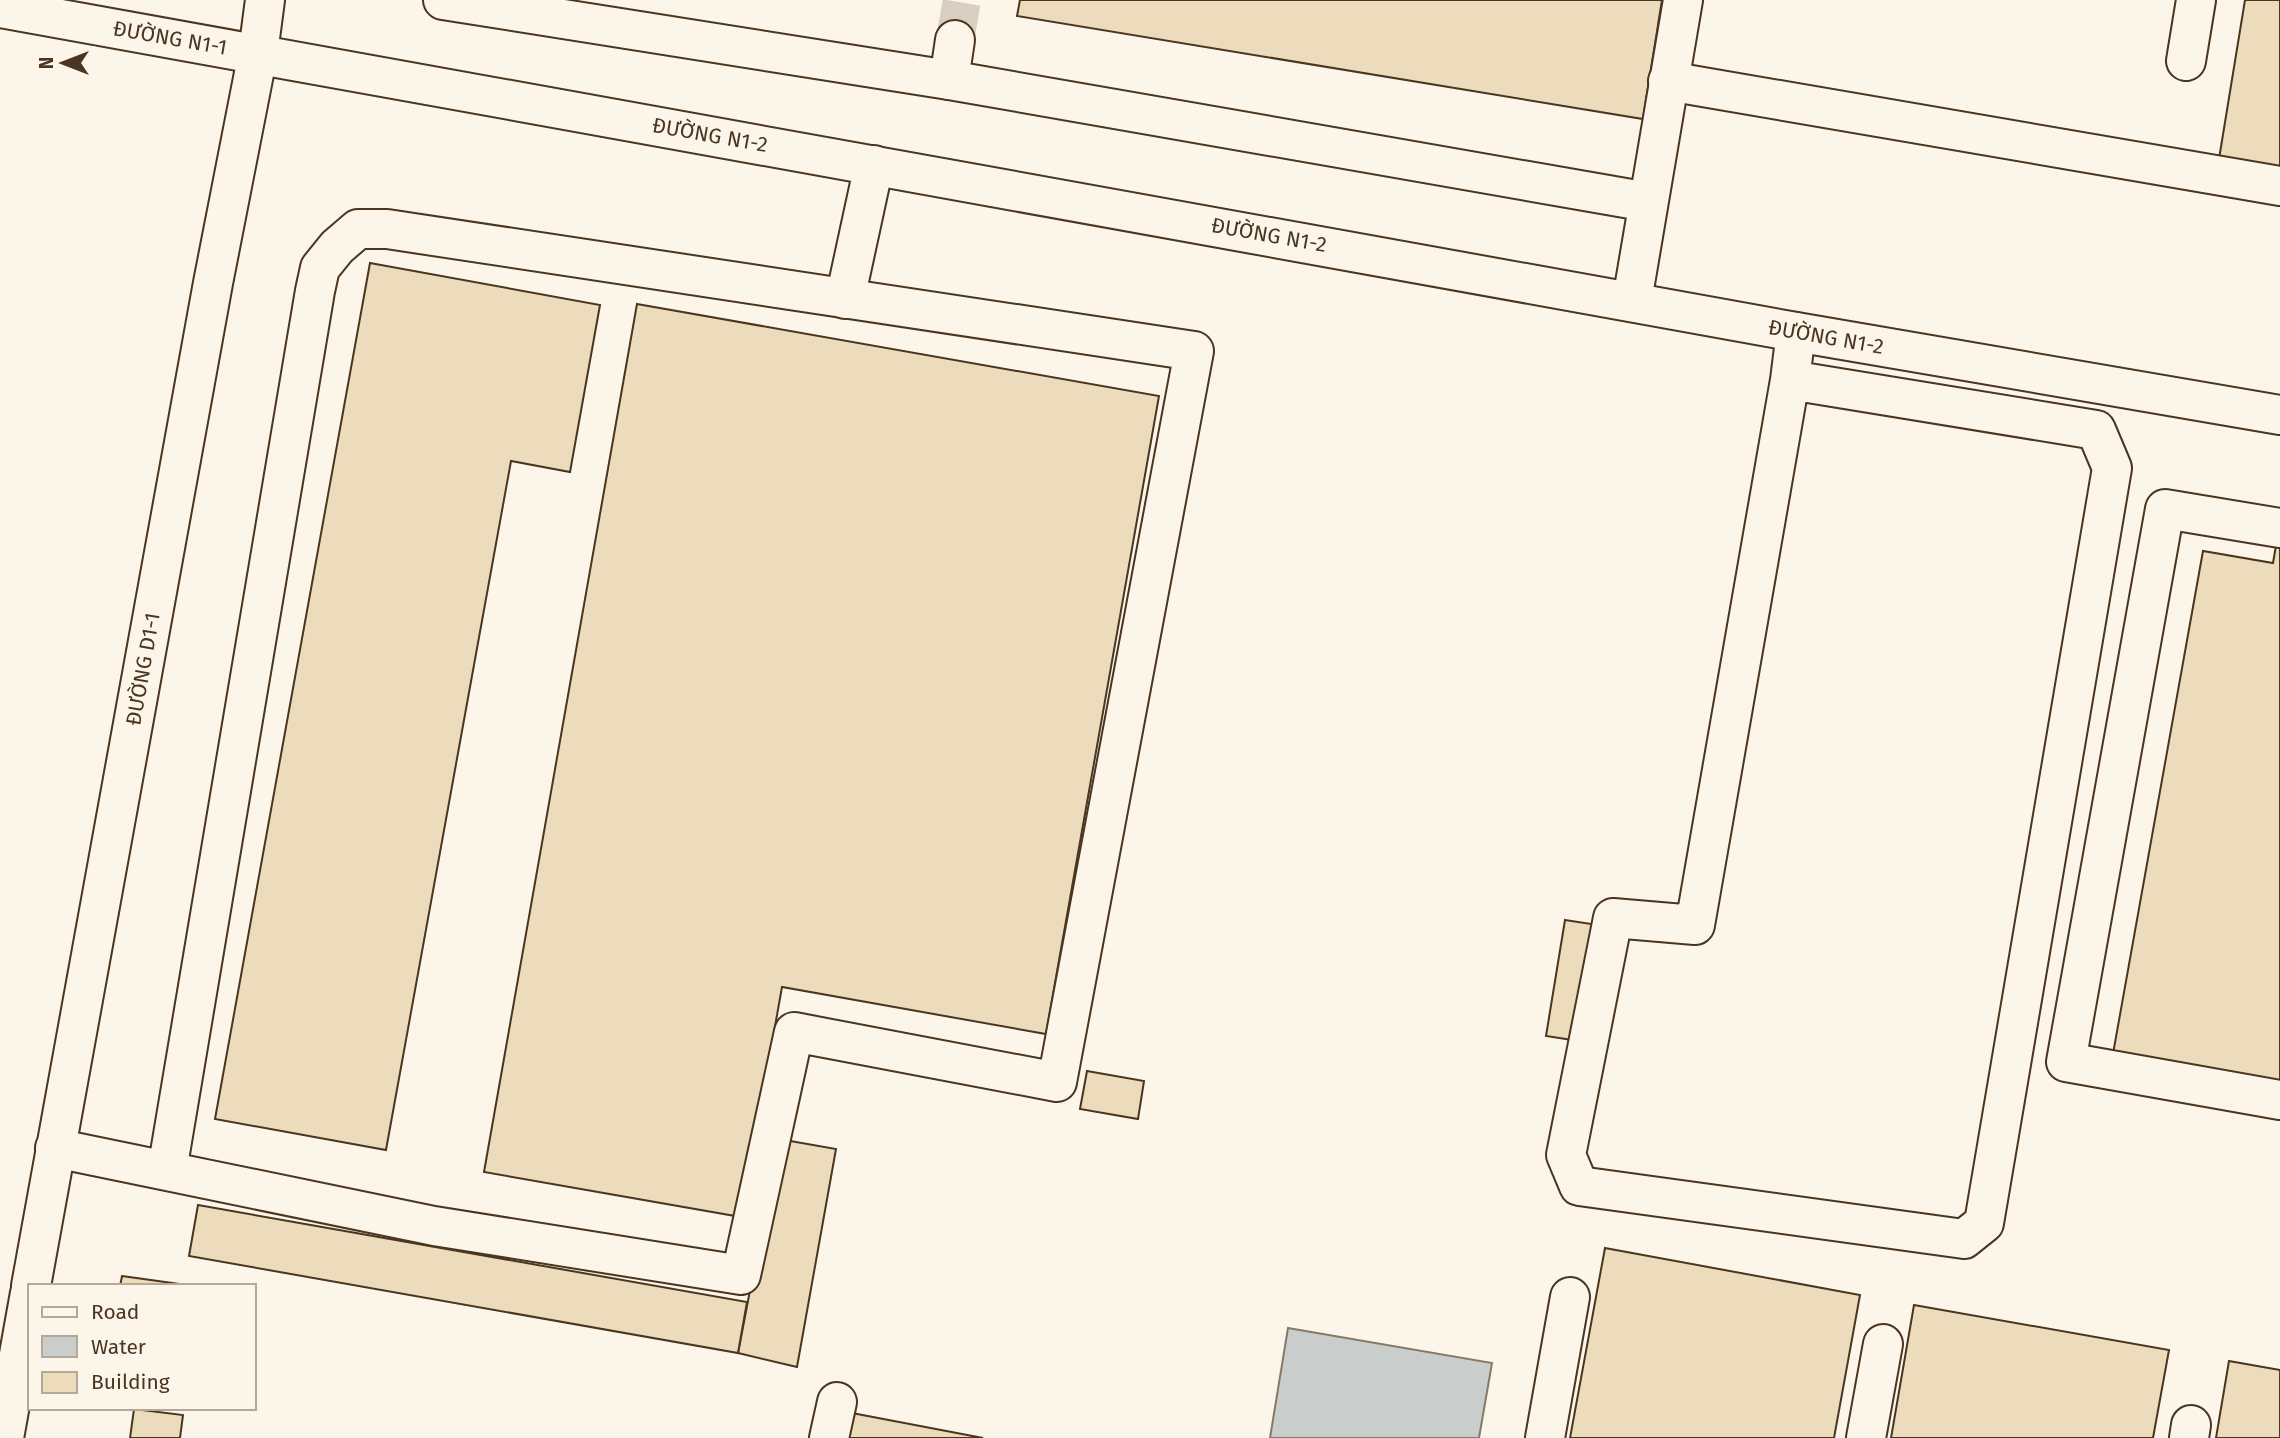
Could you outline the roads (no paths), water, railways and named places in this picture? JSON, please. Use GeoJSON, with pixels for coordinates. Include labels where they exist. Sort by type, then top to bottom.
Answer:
{"type":"FeatureCollection","features":[{"type":"Feature","properties":{"kind":"street","name":"ĐƯỜNG D1-1"},"geometry":{"type":"LineString","coordinates":[[31,1284],[213,283],[258,54],[265,0]]}},
{"type":"Feature","properties":{"kind":"street"},"geometry":{"type":"LineString","coordinates":[[443,0],[949,80],[1648,202]]}},
{"type":"Feature","properties":{"kind":"street"},"geometry":{"type":"LineString","coordinates":[[1632,300],[1683,0]]}},
{"type":"Feature","properties":{"kind":"street"},"geometry":{"type":"LineString","coordinates":[[2186,61],[2196,0]]}},
{"type":"Feature","properties":{"kind":"street","name":"ĐƯỜNG N1-1"},"geometry":{"type":"LineString","coordinates":[[0,8],[258,54]]}},
{"type":"Feature","properties":{"kind":"street"},"geometry":{"type":"LineString","coordinates":[[949,80],[955,40]]}},
{"type":"Feature","properties":{"kind":"street","name":"ĐƯỜNG N1-2"},"geometry":{"type":"LineString","coordinates":[[258,54],[1632,300],[1796,332],[2280,415]]}},
{"type":"Feature","properties":{"kind":"street"},"geometry":{"type":"LineString","coordinates":[[1668,81],[2280,186]]}},
{"type":"Feature","properties":{"kind":"street"},"geometry":{"type":"LineString","coordinates":[[845,299],[874,164]]}},
{"type":"Feature","properties":{"kind":"street"},"geometry":{"type":"LineString","coordinates":[[55,1149],[434,1226],[741,1275],[794,1032],[1057,1082],[1194,351],[387,229],[358,229],[337,247],[320,268],[167,1171]]}},
{"type":"Feature","properties":{"kind":"street"},"geometry":{"type":"LineString","coordinates":[[1790,380],[2096,430],[2112,468],[1984,1223],[1964,1239],[1579,1186],[1566,1155],[1613,918],[1695,925],[1790,380],[1796,332]]}},
{"type":"Feature","properties":{"kind":"street"},"geometry":{"type":"LineString","coordinates":[[2280,528],[2165,509],[2066,1062],[2280,1100]]}},
{"type":"Feature","properties":{"kind":"street"},"geometry":{"type":"LineString","coordinates":[[1545,1438],[1570,1297]]}},
{"type":"Feature","properties":{"kind":"street"},"geometry":{"type":"LineString","coordinates":[[4,1438],[28,1304]]}},
{"type":"Feature","properties":{"kind":"street"},"geometry":{"type":"LineString","coordinates":[[1866,1438],[1883,1344]]}},
{"type":"Feature","properties":{"kind":"water"},"geometry":{"type":"Polygon","coordinates":[[[1288,1328],[1492,1363],[1479,1438],[1270,1438],[1288,1328]]]}},
{"type":"Feature","properties":{"kind":"tunnel"},"geometry":{"type":"LineString","coordinates":[[955,40],[962,0]]}}]}
